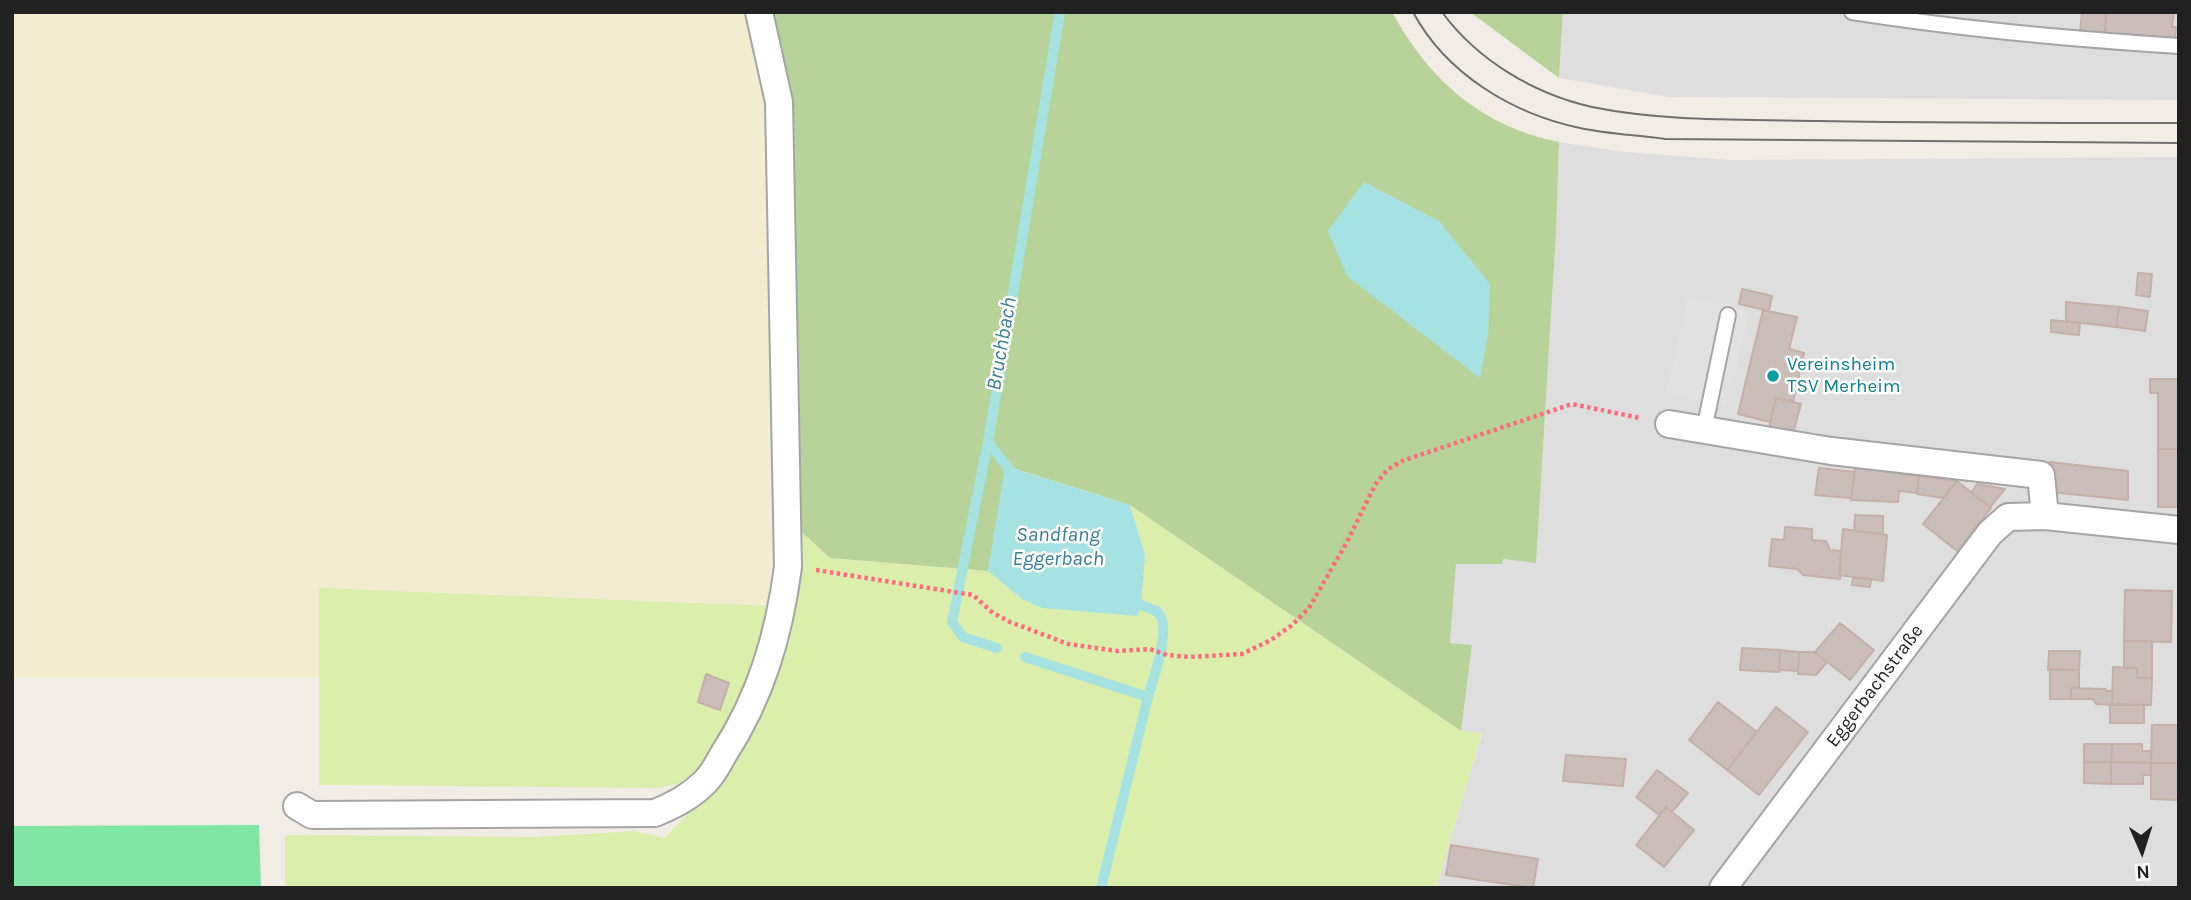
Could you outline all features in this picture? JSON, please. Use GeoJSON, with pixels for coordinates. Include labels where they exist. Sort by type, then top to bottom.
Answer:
{"type":"FeatureCollection","features":[{"type":"Feature","properties":{"kind":"street"},"geometry":{"type":"LineString","coordinates":[[297,806],[312,815],[655,813],[679,803],[707,780],[732,741],[759,687],[779,624],[788,567],[779,103],[759,12]]}},
{"type":"Feature","properties":{"kind":"street"},"geometry":{"type":"LineString","coordinates":[[1669,424],[1831,451],[2041,474],[2045,516]]}},
{"type":"Feature","properties":{"kind":"street","name":"Eggerbachstraße"},"geometry":{"type":"LineString","coordinates":[[1723,888],[1990,533],[2008,517],[2045,516],[2179,530]]}},
{"type":"Feature","properties":{"kind":"lane"},"geometry":{"type":"LineString","coordinates":[[1852,12],[1916,22],[2090,41],[2179,46]]}},
{"type":"Feature","properties":{"kind":"lane"},"geometry":{"type":"LineString","coordinates":[[1704,429],[1728,315]]}},
{"type":"Feature","properties":{"kind":"path"},"geometry":{"type":"LineString","coordinates":[[788,567],[974,595],[993,613],[1010,622],[1068,643],[1118,650],[1150,649],[1167,655],[1219,657],[1242,654],[1271,640],[1291,626],[1309,608],[1375,485],[1387,470],[1402,461],[1572,404],[1669,424]]}},
{"type":"Feature","properties":{"kind":"shaded area"},"geometry":{"type":"Polygon","coordinates":[[[12,12],[752,12],[771,101],[782,521],[771,606],[320,588],[320,678],[12,678],[12,12]]]}},
{"type":"Feature","properties":{"kind":"shaded area"},"geometry":{"type":"Polygon","coordinates":[[[1563,12],[2179,12],[2179,100],[1669,97],[1559,78],[1563,12]]]}},
{"type":"Feature","properties":{"kind":"shaded area"},"geometry":{"type":"Polygon","coordinates":[[[1559,142],[1625,152],[1730,160],[2179,157],[2179,888],[1436,888],[1482,734],[1461,731],[1472,645],[1450,643],[1456,564],[1501,564],[1502,559],[1536,562],[1559,142]]]}},
{"type":"Feature","properties":{"kind":"shaded area"},"geometry":{"type":"Polygon","coordinates":[[[1688,296],[1750,310],[1733,385],[1724,383],[1722,392],[1729,394],[1726,407],[1666,394],[1688,296]]]}},
{"type":"Feature","properties":{"kind":"green space"},"geometry":{"type":"Polygon","coordinates":[[[771,12],[1392,12],[1423,59],[1461,97],[1505,125],[1559,142],[1536,563],[1503,559],[1502,564],[1456,564],[1450,643],[1472,645],[1461,731],[1130,505],[1006,466],[988,571],[830,558],[795,526],[791,202],[794,139],[771,12]]]}},
{"type":"Feature","properties":{"kind":"green space"},"geometry":{"type":"Polygon","coordinates":[[[1470,12],[1563,12],[1559,78],[1470,12]]]}},
{"type":"Feature","properties":{"kind":"green space"},"geometry":{"type":"Polygon","coordinates":[[[1130,505],[1461,731],[1482,733],[1436,888],[285,888],[285,835],[536,837],[634,831],[665,838],[718,782],[795,526],[830,558],[988,571],[1022,599],[1137,616],[1145,555],[1130,505]]]}},
{"type":"Feature","properties":{"kind":"green space"},"geometry":{"type":"Polygon","coordinates":[[[319,588],[771,606],[748,682],[719,741],[701,766],[681,783],[658,788],[319,785],[319,588]]]}},
{"type":"Feature","properties":{"kind":"green space"},"geometry":{"type":"Polygon","coordinates":[[[259,825],[261,888],[12,888],[12,826],[259,825]]]}},
{"type":"Feature","properties":{"kind":"water"},"geometry":{"type":"Polygon","coordinates":[[[1364,182],[1439,221],[1490,284],[1488,335],[1480,378],[1347,276],[1328,231],[1364,182]]]}},
{"type":"Feature","properties":{"kind":"water","name":"Sandfang Eggerbach"},"geometry":{"type":"Polygon","coordinates":[[[1005,466],[1130,505],[1145,555],[1141,607],[1137,616],[1042,608],[1022,599],[988,571],[1005,466]]]}},
{"type":"Feature","properties":{"kind":"building"},"geometry":{"type":"Polygon","coordinates":[[[2082,12],[2106,12],[2105,35],[2080,33],[2082,12]]]}},
{"type":"Feature","properties":{"kind":"building"},"geometry":{"type":"Polygon","coordinates":[[[2106,12],[2174,12],[2172,27],[2176,27],[2175,41],[2105,35],[2106,12]]]}},
{"type":"Feature","properties":{"kind":"building"},"geometry":{"type":"Polygon","coordinates":[[[2138,273],[2152,274],[2150,297],[2136,295],[2138,273]]]}},
{"type":"Feature","properties":{"kind":"building"},"geometry":{"type":"Polygon","coordinates":[[[1742,289],[1772,296],[1769,311],[1739,304],[1742,289]]]}},
{"type":"Feature","properties":{"kind":"building"},"geometry":{"type":"Polygon","coordinates":[[[2066,302],[2119,307],[2116,327],[2066,321],[2066,302]]]}},
{"type":"Feature","properties":{"kind":"building"},"geometry":{"type":"Polygon","coordinates":[[[2119,307],[2148,311],[2145,331],[2116,327],[2119,307]]]}},
{"type":"Feature","properties":{"kind":"building","name":"Vereinsheim TSV Merheim"},"geometry":{"type":"Polygon","coordinates":[[[1763,310],[1797,317],[1789,349],[1804,353],[1793,402],[1776,398],[1770,422],[1738,414],[1763,310]]]}},
{"type":"Feature","properties":{"kind":"building"},"geometry":{"type":"Polygon","coordinates":[[[2051,320],[2080,323],[2079,335],[2051,332],[2051,320]]]}},
{"type":"Feature","properties":{"kind":"building"},"geometry":{"type":"Polygon","coordinates":[[[2150,379],[2179,379],[2179,449],[2158,449],[2158,393],[2150,393],[2150,379]]]}},
{"type":"Feature","properties":{"kind":"building"},"geometry":{"type":"Polygon","coordinates":[[[1776,398],[1801,404],[1792,438],[1768,432],[1776,398]]]}},
{"type":"Feature","properties":{"kind":"building"},"geometry":{"type":"Polygon","coordinates":[[[2158,449],[2179,449],[2179,507],[2158,507],[2158,449]]]}},
{"type":"Feature","properties":{"kind":"building"},"geometry":{"type":"Polygon","coordinates":[[[2050,462],[2128,471],[2128,500],[2050,492],[2050,462]]]}},
{"type":"Feature","properties":{"kind":"building"},"geometry":{"type":"Polygon","coordinates":[[[1855,467],[1919,476],[1917,493],[1899,491],[1898,502],[1851,500],[1855,467]]]}},
{"type":"Feature","properties":{"kind":"building"},"geometry":{"type":"Polygon","coordinates":[[[1819,468],[1855,472],[1851,498],[1815,495],[1819,468]]]}},
{"type":"Feature","properties":{"kind":"building"},"geometry":{"type":"Polygon","coordinates":[[[1919,476],[1957,481],[1943,498],[1917,494],[1919,476]]]}},
{"type":"Feature","properties":{"kind":"building"},"geometry":{"type":"Polygon","coordinates":[[[1957,481],[1991,508],[1957,551],[1923,524],[1957,481]]]}},
{"type":"Feature","properties":{"kind":"building"},"geometry":{"type":"Polygon","coordinates":[[[1977,484],[2005,489],[1990,507],[1971,493],[1977,484]]]}},
{"type":"Feature","properties":{"kind":"building"},"geometry":{"type":"Polygon","coordinates":[[[1855,515],[1883,516],[1883,534],[1854,531],[1855,515]]]}},
{"type":"Feature","properties":{"kind":"building"},"geometry":{"type":"Polygon","coordinates":[[[1785,527],[1812,529],[1812,540],[1826,541],[1830,550],[1841,551],[1840,579],[1803,575],[1797,569],[1769,566],[1772,539],[1784,540],[1785,527]]]}},
{"type":"Feature","properties":{"kind":"building"},"geometry":{"type":"Polygon","coordinates":[[[1843,529],[1887,535],[1883,581],[1839,575],[1843,529]]]}},
{"type":"Feature","properties":{"kind":"building"},"geometry":{"type":"Polygon","coordinates":[[[1853,578],[1871,579],[1870,587],[1852,585],[1853,578]]]}},
{"type":"Feature","properties":{"kind":"building"},"geometry":{"type":"Polygon","coordinates":[[[2125,590],[2172,591],[2171,642],[2124,641],[2125,590]]]}},
{"type":"Feature","properties":{"kind":"building"},"geometry":{"type":"Polygon","coordinates":[[[1840,623],[1874,650],[1850,680],[1815,652],[1840,623]]]}},
{"type":"Feature","properties":{"kind":"building"},"geometry":{"type":"Polygon","coordinates":[[[2124,641],[2152,641],[2152,678],[2137,678],[2137,668],[2124,668],[2124,641]]]}},
{"type":"Feature","properties":{"kind":"building"},"geometry":{"type":"Polygon","coordinates":[[[1742,648],[1780,650],[1779,672],[1740,670],[1742,648]]]}},
{"type":"Feature","properties":{"kind":"building"},"geometry":{"type":"Polygon","coordinates":[[[1780,650],[1799,652],[1798,671],[1779,670],[1780,650]]]}},
{"type":"Feature","properties":{"kind":"building"},"geometry":{"type":"Polygon","coordinates":[[[2049,651],[2080,651],[2079,670],[2048,670],[2049,651]]]}},
{"type":"Feature","properties":{"kind":"building"},"geometry":{"type":"Polygon","coordinates":[[[1799,652],[1815,652],[1827,662],[1816,675],[1798,674],[1799,652]]]}},
{"type":"Feature","properties":{"kind":"building"},"geometry":{"type":"Polygon","coordinates":[[[2113,667],[2137,668],[2137,678],[2152,678],[2151,705],[2112,705],[2113,667]]]}},
{"type":"Feature","properties":{"kind":"building"},"geometry":{"type":"Polygon","coordinates":[[[2050,669],[2079,670],[2079,688],[2071,688],[2071,699],[2050,699],[2050,669]]]}},
{"type":"Feature","properties":{"kind":"building"},"geometry":{"type":"Polygon","coordinates":[[[706,674],[729,683],[720,710],[698,702],[706,674]]]}},
{"type":"Feature","properties":{"kind":"building"},"geometry":{"type":"Polygon","coordinates":[[[2071,688],[2113,691],[2112,705],[2096,704],[2093,699],[2071,699],[2071,688]]]}},
{"type":"Feature","properties":{"kind":"building"},"geometry":{"type":"Polygon","coordinates":[[[1718,702],[1757,732],[1727,770],[1689,740],[1718,702]]]}},
{"type":"Feature","properties":{"kind":"building"},"geometry":{"type":"Polygon","coordinates":[[[2110,704],[2144,705],[2144,723],[2110,723],[2110,704]]]}},
{"type":"Feature","properties":{"kind":"building"},"geometry":{"type":"Polygon","coordinates":[[[1776,707],[1808,732],[1759,795],[1727,770],[1776,707]]]}},
{"type":"Feature","properties":{"kind":"building"},"geometry":{"type":"Polygon","coordinates":[[[2152,725],[2179,725],[2179,763],[2151,763],[2152,725]]]}},
{"type":"Feature","properties":{"kind":"building"},"geometry":{"type":"Polygon","coordinates":[[[2084,744],[2112,744],[2111,762],[2084,762],[2084,744]]]}},
{"type":"Feature","properties":{"kind":"building"},"geometry":{"type":"Polygon","coordinates":[[[2112,744],[2142,744],[2142,751],[2151,751],[2151,763],[2111,762],[2112,744]]]}},
{"type":"Feature","properties":{"kind":"building"},"geometry":{"type":"Polygon","coordinates":[[[1566,755],[1626,759],[1623,786],[1563,781],[1566,755]]]}},
{"type":"Feature","properties":{"kind":"building"},"geometry":{"type":"Polygon","coordinates":[[[2084,762],[2111,762],[2111,784],[2084,783],[2084,762]]]}},
{"type":"Feature","properties":{"kind":"building"},"geometry":{"type":"Polygon","coordinates":[[[2111,762],[2151,763],[2151,775],[2143,775],[2143,784],[2111,784],[2111,762]]]}},
{"type":"Feature","properties":{"kind":"building"},"geometry":{"type":"Polygon","coordinates":[[[2151,763],[2179,763],[2179,800],[2151,799],[2151,763]]]}},
{"type":"Feature","properties":{"kind":"building"},"geometry":{"type":"Polygon","coordinates":[[[1657,770],[1688,793],[1672,812],[1666,807],[1659,815],[1636,797],[1657,770]]]}},
{"type":"Feature","properties":{"kind":"building"},"geometry":{"type":"Polygon","coordinates":[[[1666,807],[1694,830],[1664,867],[1636,845],[1666,807]]]}},
{"type":"Feature","properties":{"kind":"building"},"geometry":{"type":"Polygon","coordinates":[[[1451,845],[1538,859],[1533,888],[1446,875],[1451,845]]]}},
{"type":"Feature","properties":{"kind":"waterway","name":"Bruchbach"},"geometry":{"type":"LineString","coordinates":[[997,648],[963,637],[952,622],[988,442],[1060,12]]}},
{"type":"Feature","properties":{"kind":"waterway"},"geometry":{"type":"LineString","coordinates":[[988,442],[1014,475]]}},
{"type":"Feature","properties":{"kind":"waterway"},"geometry":{"type":"LineString","coordinates":[[1132,597],[1156,611],[1161,617],[1163,627],[1161,652],[1148,697]]}},
{"type":"Feature","properties":{"kind":"waterway","name":"Bruchbach"},"geometry":{"type":"LineString","coordinates":[[1025,657],[1148,697],[1101,888]]}},
{"type":"Feature","properties":{"kind":"tram line"},"geometry":{"type":"LineString","coordinates":[[1413,12],[1444,54],[1484,88],[1530,113],[1590,130],[1665,139],[2179,143]]}},
{"type":"Feature","properties":{"kind":"tram line"},"geometry":{"type":"LineString","coordinates":[[1442,12],[1472,45],[1508,73],[1570,101],[1620,112],[1733,120],[2179,123]]}},
{"type":"Feature","properties":{"kind":"place","name":"Vereinsheim TSV Merheim"},"geometry":{"type":"Point","coordinates":[1773,376]}}]}
